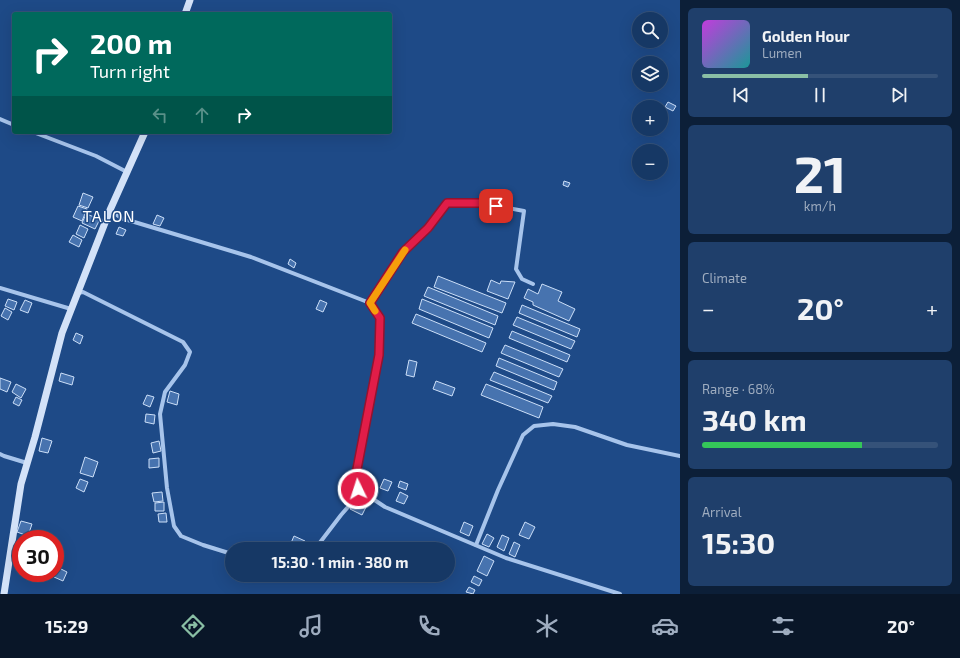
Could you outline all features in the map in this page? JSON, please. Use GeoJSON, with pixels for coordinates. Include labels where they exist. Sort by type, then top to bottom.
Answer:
{"type":"FeatureCollection","features":[{"type":"Feature","properties":{"kind":"street"},"geometry":{"type":"LineString","coordinates":[[186,12],[190,0]]}},
{"type":"Feature","properties":{"kind":"street"},"geometry":{"type":"LineString","coordinates":[[0,120],[12,124]]}},
{"type":"Feature","properties":{"kind":"street"},"geometry":{"type":"LineString","coordinates":[[38,134],[96,156],[128,172]]}},
{"type":"Feature","properties":{"kind":"street"},"geometry":{"type":"LineString","coordinates":[[4,594],[21,484],[36,437],[62,334],[110,210],[144,134]]}},
{"type":"Feature","properties":{"kind":"street"},"geometry":{"type":"LineString","coordinates":[[370,303],[403,252],[428,228],[447,203],[482,203],[524,211],[516,269],[522,279],[533,284]]}},
{"type":"Feature","properties":{"kind":"street"},"geometry":{"type":"LineString","coordinates":[[110,210],[121,218],[251,257],[370,303],[380,318],[379,355],[357,469],[358,489],[385,507],[506,558],[620,594]]}},
{"type":"Feature","properties":{"kind":"street"},"geometry":{"type":"LineString","coordinates":[[0,288],[71,309]]}},
{"type":"Feature","properties":{"kind":"street"},"geometry":{"type":"LineString","coordinates":[[77,293],[83,292],[183,342],[190,352],[186,364],[165,392],[160,414],[167,488],[174,526],[181,536],[225,552]]}},
{"type":"Feature","properties":{"kind":"street"},"geometry":{"type":"LineString","coordinates":[[476,545],[498,490],[523,435],[534,426],[553,424],[575,427],[627,444],[680,456]]}},
{"type":"Feature","properties":{"kind":"street"},"geometry":{"type":"LineString","coordinates":[[0,454],[27,463]]}},
{"type":"Feature","properties":{"kind":"street"},"geometry":{"type":"LineString","coordinates":[[320,542],[362,491]]}},
{"type":"Feature","properties":{"kind":"building"},"geometry":{"type":"Polygon","coordinates":[[[668,102],[676,106],[673,111],[668,108],[668,102]]]}},
{"type":"Feature","properties":{"kind":"building"},"geometry":{"type":"Polygon","coordinates":[[[564,181],[570,183],[568,187],[563,185],[564,181]]]}},
{"type":"Feature","properties":{"kind":"building"},"geometry":{"type":"Polygon","coordinates":[[[83,193],[93,197],[88,208],[79,205],[83,193]]]}},
{"type":"Feature","properties":{"kind":"building"},"geometry":{"type":"Polygon","coordinates":[[[78,206],[87,209],[82,221],[73,217],[78,206]]]}},
{"type":"Feature","properties":{"kind":"building"},"geometry":{"type":"Polygon","coordinates":[[[86,214],[100,219],[95,229],[82,223],[86,214]]]}},
{"type":"Feature","properties":{"kind":"building"},"geometry":{"type":"Polygon","coordinates":[[[157,215],[164,218],[160,226],[153,224],[157,215]]]}},
{"type":"Feature","properties":{"kind":"building"},"geometry":{"type":"Polygon","coordinates":[[[80,225],[88,229],[84,238],[76,234],[80,225]]]}},
{"type":"Feature","properties":{"kind":"building"},"geometry":{"type":"Polygon","coordinates":[[[119,227],[126,230],[123,236],[116,234],[119,227]]]}},
{"type":"Feature","properties":{"kind":"building"},"geometry":{"type":"Polygon","coordinates":[[[73,235],[82,240],[79,247],[69,242],[73,235]]]}},
{"type":"Feature","properties":{"kind":"building"},"geometry":{"type":"Polygon","coordinates":[[[290,259],[296,263],[294,268],[288,264],[290,259]]]}},
{"type":"Feature","properties":{"kind":"building"},"geometry":{"type":"Polygon","coordinates":[[[438,276],[506,303],[502,313],[434,287],[438,276]]]}},
{"type":"Feature","properties":{"kind":"building"},"geometry":{"type":"Polygon","coordinates":[[[491,280],[500,284],[501,281],[515,282],[508,299],[487,291],[491,280]]]}},
{"type":"Feature","properties":{"kind":"building"},"geometry":{"type":"Polygon","coordinates":[[[542,284],[562,292],[558,301],[575,309],[569,321],[533,305],[533,302],[524,298],[528,289],[538,294],[542,284]]]}},
{"type":"Feature","properties":{"kind":"building"},"geometry":{"type":"Polygon","coordinates":[[[428,287],[498,316],[495,325],[424,296],[428,287]]]}},
{"type":"Feature","properties":{"kind":"building"},"geometry":{"type":"Polygon","coordinates":[[[8,299],[17,302],[14,310],[5,306],[8,299]]]}},
{"type":"Feature","properties":{"kind":"building"},"geometry":{"type":"Polygon","coordinates":[[[422,299],[493,328],[489,338],[419,309],[422,299]]]}},
{"type":"Feature","properties":{"kind":"building"},"geometry":{"type":"Polygon","coordinates":[[[25,300],[32,303],[28,313],[20,310],[25,300]]]}},
{"type":"Feature","properties":{"kind":"building"},"geometry":{"type":"Polygon","coordinates":[[[320,300],[327,303],[323,312],[316,309],[320,300]]]}},
{"type":"Feature","properties":{"kind":"building"},"geometry":{"type":"Polygon","coordinates":[[[522,305],[580,329],[577,337],[519,313],[522,305]]]}},
{"type":"Feature","properties":{"kind":"building"},"geometry":{"type":"Polygon","coordinates":[[[5,308],[12,312],[8,320],[1,316],[5,308]]]}},
{"type":"Feature","properties":{"kind":"building"},"geometry":{"type":"Polygon","coordinates":[[[416,314],[486,343],[482,352],[412,323],[416,314]]]}},
{"type":"Feature","properties":{"kind":"building"},"geometry":{"type":"Polygon","coordinates":[[[517,317],[575,341],[571,349],[513,325],[517,317]]]}},
{"type":"Feature","properties":{"kind":"building"},"geometry":{"type":"Polygon","coordinates":[[[512,331],[570,355],[567,362],[509,338],[512,331]]]}},
{"type":"Feature","properties":{"kind":"building"},"geometry":{"type":"Polygon","coordinates":[[[76,333],[83,336],[80,344],[73,340],[76,333]]]}},
{"type":"Feature","properties":{"kind":"building"},"geometry":{"type":"Polygon","coordinates":[[[505,345],[563,369],[559,377],[501,353],[505,345]]]}},
{"type":"Feature","properties":{"kind":"building"},"geometry":{"type":"Polygon","coordinates":[[[499,358],[557,382],[554,390],[496,366],[499,358]]]}},
{"type":"Feature","properties":{"kind":"building"},"geometry":{"type":"Polygon","coordinates":[[[409,360],[417,362],[414,377],[406,375],[409,360]]]}},
{"type":"Feature","properties":{"kind":"building"},"geometry":{"type":"Polygon","coordinates":[[[494,372],[552,396],[548,403],[490,380],[494,372]]]}},
{"type":"Feature","properties":{"kind":"building"},"geometry":{"type":"Polygon","coordinates":[[[61,373],[74,377],[72,385],[59,381],[61,373]]]}},
{"type":"Feature","properties":{"kind":"building"},"geometry":{"type":"Polygon","coordinates":[[[0,378],[11,382],[7,392],[0,389],[0,378]]]}},
{"type":"Feature","properties":{"kind":"building"},"geometry":{"type":"Polygon","coordinates":[[[436,381],[455,388],[452,396],[433,389],[436,381]]]}},
{"type":"Feature","properties":{"kind":"building"},"geometry":{"type":"Polygon","coordinates":[[[16,384],[26,389],[21,398],[12,392],[16,384]]]}},
{"type":"Feature","properties":{"kind":"building"},"geometry":{"type":"Polygon","coordinates":[[[486,384],[543,407],[539,418],[481,395],[486,384]]]}},
{"type":"Feature","properties":{"kind":"building"},"geometry":{"type":"Polygon","coordinates":[[[170,391],[179,394],[177,405],[167,402],[170,391]]]}},
{"type":"Feature","properties":{"kind":"building"},"geometry":{"type":"Polygon","coordinates":[[[147,395],[154,397],[150,407],[143,404],[147,395]]]}},
{"type":"Feature","properties":{"kind":"building"},"geometry":{"type":"Polygon","coordinates":[[[16,397],[22,400],[19,406],[13,403],[16,397]]]}},
{"type":"Feature","properties":{"kind":"building"},"geometry":{"type":"Polygon","coordinates":[[[146,414],[155,415],[154,424],[145,422],[146,414]]]}},
{"type":"Feature","properties":{"kind":"building"},"geometry":{"type":"Polygon","coordinates":[[[42,438],[52,441],[48,453],[39,451],[42,438]]]}},
{"type":"Feature","properties":{"kind":"building"},"geometry":{"type":"Polygon","coordinates":[[[159,441],[161,451],[153,453],[151,443],[159,441]]]}},
{"type":"Feature","properties":{"kind":"building"},"geometry":{"type":"Polygon","coordinates":[[[85,457],[98,462],[93,477],[80,473],[85,457]]]}},
{"type":"Feature","properties":{"kind":"building"},"geometry":{"type":"Polygon","coordinates":[[[159,458],[159,467],[149,468],[149,459],[159,458]]]}},
{"type":"Feature","properties":{"kind":"building"},"geometry":{"type":"Polygon","coordinates":[[[80,479],[88,482],[84,492],[76,488],[80,479]]]}},
{"type":"Feature","properties":{"kind":"building"},"geometry":{"type":"Polygon","coordinates":[[[384,479],[392,482],[388,491],[380,488],[384,479]]]}},
{"type":"Feature","properties":{"kind":"building"},"geometry":{"type":"Polygon","coordinates":[[[400,481],[408,484],[406,490],[398,487],[400,481]]]}},
{"type":"Feature","properties":{"kind":"building"},"geometry":{"type":"Polygon","coordinates":[[[162,492],[163,501],[154,502],[152,493],[162,492]]]}},
{"type":"Feature","properties":{"kind":"building"},"geometry":{"type":"Polygon","coordinates":[[[400,492],[408,496],[404,504],[396,501],[400,492]]]}},
{"type":"Feature","properties":{"kind":"building"},"geometry":{"type":"Polygon","coordinates":[[[354,501],[366,507],[362,515],[350,509],[354,501]]]}},
{"type":"Feature","properties":{"kind":"building"},"geometry":{"type":"Polygon","coordinates":[[[164,502],[164,511],[155,511],[155,503],[164,502]]]}},
{"type":"Feature","properties":{"kind":"building"},"geometry":{"type":"Polygon","coordinates":[[[166,513],[167,522],[159,522],[158,514],[166,513]]]}},
{"type":"Feature","properties":{"kind":"building"},"geometry":{"type":"Polygon","coordinates":[[[21,521],[32,524],[30,530],[18,530],[21,521]]]}},
{"type":"Feature","properties":{"kind":"building"},"geometry":{"type":"Polygon","coordinates":[[[464,522],[473,526],[469,536],[460,532],[464,522]]]}},
{"type":"Feature","properties":{"kind":"building"},"geometry":{"type":"Polygon","coordinates":[[[525,522],[535,527],[529,539],[519,535],[525,522]]]}},
{"type":"Feature","properties":{"kind":"building"},"geometry":{"type":"Polygon","coordinates":[[[487,534],[494,538],[489,547],[482,544],[487,534]]]}},
{"type":"Feature","properties":{"kind":"building"},"geometry":{"type":"Polygon","coordinates":[[[502,535],[509,538],[504,551],[497,547],[502,535]]]}},
{"type":"Feature","properties":{"kind":"building"},"geometry":{"type":"Polygon","coordinates":[[[294,536],[305,541],[305,542],[291,542],[294,536]]]}},
{"type":"Feature","properties":{"kind":"building"},"geometry":{"type":"Polygon","coordinates":[[[514,542],[520,545],[515,557],[509,554],[514,542]]]}},
{"type":"Feature","properties":{"kind":"building"},"geometry":{"type":"Polygon","coordinates":[[[484,556],[494,561],[487,576],[477,571],[484,556]]]}},
{"type":"Feature","properties":{"kind":"building"},"geometry":{"type":"Polygon","coordinates":[[[64,570],[67,572],[64,579],[64,570]]]}},
{"type":"Feature","properties":{"kind":"building"},"geometry":{"type":"Polygon","coordinates":[[[474,576],[482,580],[479,586],[471,582],[474,576]]]}},
{"type":"Feature","properties":{"kind":"building"},"geometry":{"type":"Polygon","coordinates":[[[469,587],[475,590],[473,594],[466,592],[469,587]]]}},
{"type":"Feature","properties":{"kind":"slow traffic"},"geometry":{"type":"LineString","coordinates":[[375,311],[370,303],[405,250]]}},
{"type":"Feature","properties":{"kind":"district","name":"TALON"},"geometry":{"type":"Point","coordinates":[109,216]}},
{"type":"Feature","properties":{"kind":"route"},"geometry":{"type":"LineString","coordinates":[[358,489],[357,469],[379,355],[380,318],[370,303],[403,252],[428,228],[447,203],[482,203],[496,206]]}}]}
